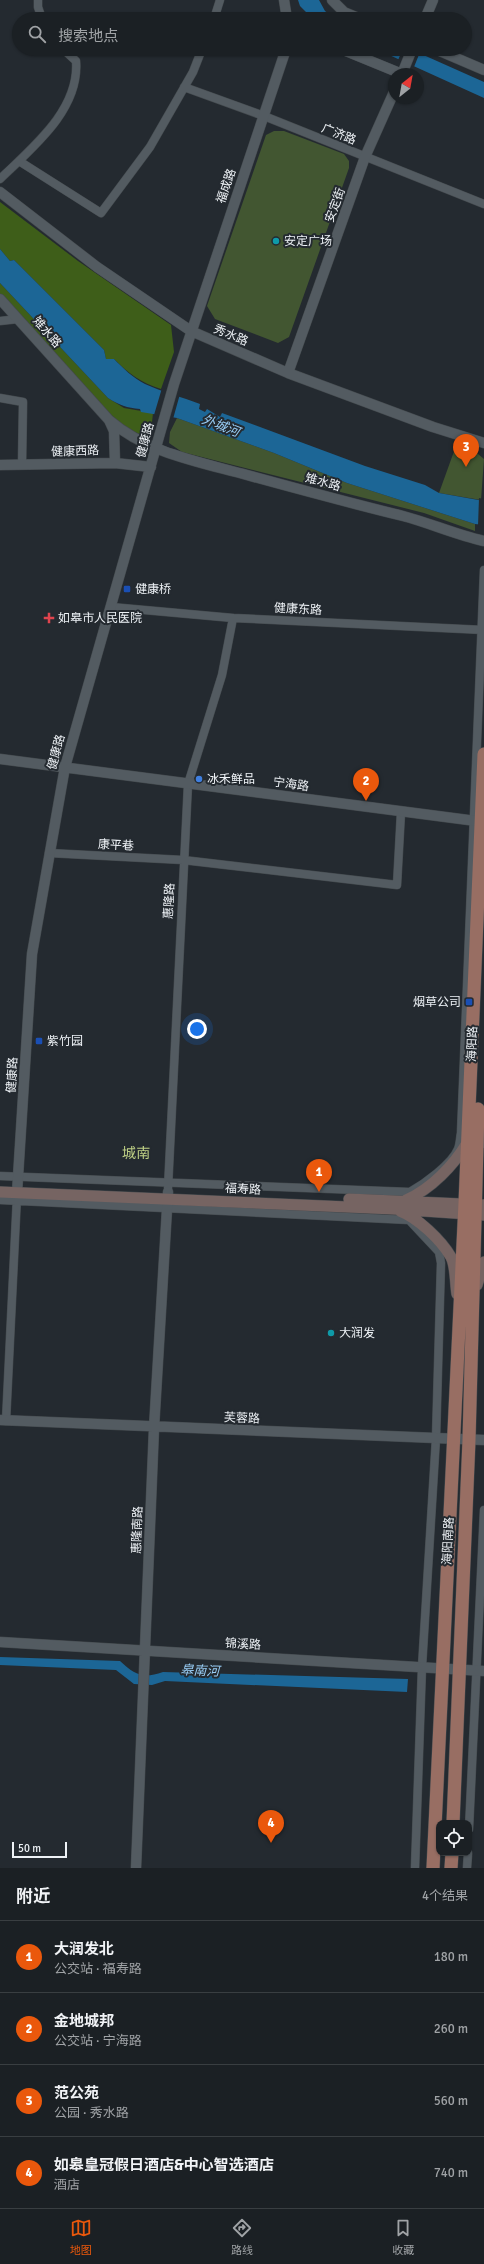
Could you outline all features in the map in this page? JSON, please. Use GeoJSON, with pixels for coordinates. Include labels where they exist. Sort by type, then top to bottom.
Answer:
{"type":"FeatureCollection","features":[{"type":"Feature","properties":{"kind":"main road","name":"海阳路"},"geometry":{"type":"LineString","coordinates":[[476,1143],[480,821],[484,754]]}},
{"type":"Feature","properties":{"kind":"main road","name":"海阳路"},"geometry":{"type":"LineString","coordinates":[[474,1209],[484,944]]}},
{"type":"Feature","properties":{"kind":"main road"},"geometry":{"type":"LineString","coordinates":[[403,1201],[418,1194],[476,1143],[484,1158]]}},
{"type":"Feature","properties":{"kind":"main road","name":"福寿路"},"geometry":{"type":"LineString","coordinates":[[0,1186],[18,1189],[394,1209],[474,1209]]}},
{"type":"Feature","properties":{"kind":"main road","name":"福寿路"},"geometry":{"type":"LineString","coordinates":[[0,1192],[18,1189]]}},
{"type":"Feature","properties":{"kind":"main road","name":"福寿路"},"geometry":{"type":"LineString","coordinates":[[167,1196],[403,1201],[474,1209]]}},
{"type":"Feature","properties":{"kind":"main road"},"geometry":{"type":"LineString","coordinates":[[394,1209],[411,1216],[424,1226],[451,1258],[466,1306]]}},
{"type":"Feature","properties":{"kind":"main road","name":"海阳南路"},"geometry":{"type":"LineString","coordinates":[[433,1868],[441,1668],[453,1439],[474,1209]]}},
{"type":"Feature","properties":{"kind":"main road"},"geometry":{"type":"LineString","coordinates":[[466,1306],[484,1262]]}},
{"type":"Feature","properties":{"kind":"main road","name":"海阳南路"},"geometry":{"type":"LineString","coordinates":[[453,1820],[458,1669],[469,1440],[466,1306]]}},
{"type":"Feature","properties":{"kind":"main road"},"geometry":{"type":"LineString","coordinates":[[451,1868],[452,1856]]}},
{"type":"Feature","properties":{"kind":"street"},"geometry":{"type":"LineString","coordinates":[[38,0],[40,12]]}},
{"type":"Feature","properties":{"kind":"street"},"geometry":{"type":"LineString","coordinates":[[216,12],[220,0]]}},
{"type":"Feature","properties":{"kind":"street"},"geometry":{"type":"LineString","coordinates":[[284,0],[286,12]]}},
{"type":"Feature","properties":{"kind":"street"},"geometry":{"type":"LineString","coordinates":[[332,0],[344,12]]}},
{"type":"Feature","properties":{"kind":"street"},"geometry":{"type":"LineString","coordinates":[[428,12],[433,0]]}},
{"type":"Feature","properties":{"kind":"street"},"geometry":{"type":"LineString","coordinates":[[0,179],[57,121],[77,76],[76,60],[71,56]]}},
{"type":"Feature","properties":{"kind":"street"},"geometry":{"type":"LineString","coordinates":[[19,161],[101,213],[150,147],[193,72],[199,56]]}},
{"type":"Feature","properties":{"kind":"street","name":"福成路"},"geometry":{"type":"LineString","coordinates":[[191,331],[284,56]]}},
{"type":"Feature","properties":{"kind":"street"},"geometry":{"type":"LineString","coordinates":[[360,56],[391,68]]}},
{"type":"Feature","properties":{"kind":"street"},"geometry":{"type":"LineString","coordinates":[[404,68],[409,56]]}},
{"type":"Feature","properties":{"kind":"street"},"geometry":{"type":"LineString","coordinates":[[451,56],[484,70]]}},
{"type":"Feature","properties":{"kind":"street","name":"广济路"},"geometry":{"type":"LineString","coordinates":[[184,87],[264,116],[484,204]]}},
{"type":"Feature","properties":{"kind":"street","name":"安定街"},"geometry":{"type":"LineString","coordinates":[[288,373],[365,157],[389,104]]}},
{"type":"Feature","properties":{"kind":"street","name":"秀水路"},"geometry":{"type":"LineString","coordinates":[[0,192],[97,267],[191,331],[288,373],[433,427],[484,443]]}},
{"type":"Feature","properties":{"kind":"street","name":"雉水路"},"geometry":{"type":"LineString","coordinates":[[0,299],[109,420],[120,430],[156,448],[315,494],[428,523],[466,537],[484,541]]}},
{"type":"Feature","properties":{"kind":"street"},"geometry":{"type":"LineString","coordinates":[[0,321],[18,319]]}},
{"type":"Feature","properties":{"kind":"street","name":"健康路"},"geometry":{"type":"LineString","coordinates":[[18,1189],[32,954],[65,767],[174,384],[191,331]]}},
{"type":"Feature","properties":{"kind":"street"},"geometry":{"type":"LineString","coordinates":[[0,398],[23,402],[22,465]]}},
{"type":"Feature","properties":{"kind":"street","name":"雉水路"},"geometry":{"type":"LineString","coordinates":[[109,420],[114,431],[115,463]]}},
{"type":"Feature","properties":{"kind":"street","name":"健康西路"},"geometry":{"type":"LineString","coordinates":[[0,465],[115,463],[151,467]]}},
{"type":"Feature","properties":{"kind":"street"},"geometry":{"type":"LineString","coordinates":[[167,1196],[410,1192],[424,1184],[452,1158],[459,1148],[480,821],[484,570]]}},
{"type":"Feature","properties":{"kind":"street","name":"健康东路"},"geometry":{"type":"LineString","coordinates":[[111,607],[233,618],[483,630]]}},
{"type":"Feature","properties":{"kind":"street","name":"惠隆路"},"geometry":{"type":"LineString","coordinates":[[167,1196],[188,784],[222,676],[233,618]]}},
{"type":"Feature","properties":{"kind":"street","name":"宁海路"},"geometry":{"type":"LineString","coordinates":[[0,759],[480,821]]}},
{"type":"Feature","properties":{"kind":"street","name":"康平巷"},"geometry":{"type":"LineString","coordinates":[[49,853],[183,860],[397,885],[401,812]]}},
{"type":"Feature","properties":{"kind":"street"},"geometry":{"type":"LineString","coordinates":[[476,1143],[484,1128]]}},
{"type":"Feature","properties":{"kind":"street"},"geometry":{"type":"LineString","coordinates":[[0,1176],[18,1189],[167,1196],[409,1220],[439,1252],[441,1263],[436,1438],[422,1667],[415,1868]]}},
{"type":"Feature","properties":{"kind":"street"},"geometry":{"type":"LineString","coordinates":[[0,1200],[18,1189]]}},
{"type":"Feature","properties":{"kind":"street"},"geometry":{"type":"LineString","coordinates":[[3,1420],[18,1189]]}},
{"type":"Feature","properties":{"kind":"street","name":"惠隆南路"},"geometry":{"type":"LineString","coordinates":[[136,1868],[154,1428],[167,1196]]}},
{"type":"Feature","properties":{"kind":"street","name":"芙蓉路"},"geometry":{"type":"LineString","coordinates":[[3,1420],[154,1428],[484,1440]]}},
{"type":"Feature","properties":{"kind":"street"},"geometry":{"type":"LineString","coordinates":[[470,1820],[480,1670],[484,1510]]}},
{"type":"Feature","properties":{"kind":"street","name":"锦溪路"},"geometry":{"type":"LineString","coordinates":[[0,1642],[480,1670]]}},
{"type":"Feature","properties":{"kind":"street"},"geometry":{"type":"LineString","coordinates":[[467,1868],[468,1856]]}},
{"type":"Feature","properties":{"kind":"green space","name":"安定广场"},"geometry":{"type":"Polygon","coordinates":[[[274,131],[284,131],[344,154],[349,161],[349,168],[289,337],[278,343],[215,319],[207,306],[266,135],[274,131]]]}},
{"type":"Feature","properties":{"kind":"green space"},"geometry":{"type":"Polygon","coordinates":[[[0,202],[78,261],[171,325],[174,352],[161,389],[147,384],[135,377],[114,359],[106,359],[104,350],[14,260],[10,261],[0,249],[0,202]]]}},
{"type":"Feature","properties":{"kind":"green space"},"geometry":{"type":"Polygon","coordinates":[[[0,283],[108,398],[124,408],[153,413],[151,432],[147,436],[130,429],[106,410],[0,295],[0,283]]]}},
{"type":"Feature","properties":{"kind":"green space"},"geometry":{"type":"Polygon","coordinates":[[[177,418],[274,453],[347,483],[475,524],[475,531],[424,513],[182,452],[169,443],[170,432],[177,418]]]}},
{"type":"Feature","properties":{"kind":"green space"},"geometry":{"type":"Polygon","coordinates":[[[457,443],[472,449],[484,459],[481,500],[439,493],[457,443]]]}},
{"type":"Feature","properties":{"kind":"water"},"geometry":{"type":"Polygon","coordinates":[[[298,0],[319,0],[326,12],[306,12],[300,6],[298,0]]]}},
{"type":"Feature","properties":{"kind":"water"},"geometry":{"type":"Polygon","coordinates":[[[391,56],[426,56],[484,82],[484,98],[424,71],[424,68],[418,68],[391,56]]]}},
{"type":"Feature","properties":{"kind":"water","name":"外城河"},"geometry":{"type":"Polygon","coordinates":[[[0,249],[10,261],[14,260],[104,350],[106,359],[114,359],[128,373],[141,382],[158,390],[200,404],[199,409],[205,412],[207,409],[220,417],[222,413],[365,466],[425,485],[439,493],[484,501],[484,525],[475,524],[347,483],[274,453],[177,418],[141,412],[140,409],[127,407],[108,398],[0,283],[0,249]]]}},
{"type":"Feature","properties":{"kind":"water"},"geometry":{"type":"Polygon","coordinates":[[[0,1657],[120,1661],[130,1670],[145,1675],[163,1672],[408,1679],[407,1692],[165,1681],[152,1685],[134,1684],[116,1670],[0,1665],[0,1657]]]}},
{"type":"Feature","properties":{"kind":"pier"},"geometry":{"type":"Polygon","coordinates":[[[400,56],[418,56],[414,67],[398,60],[400,56]]]}},
{"type":"Feature","properties":{"kind":"pier"},"geometry":{"type":"Polygon","coordinates":[[[162,388],[180,394],[173,419],[154,415],[162,388]]]}},
{"type":"Feature","properties":{"kind":"pier"},"geometry":{"type":"Polygon","coordinates":[[[479,498],[484,499],[484,527],[478,526],[479,498]]]}},
{"type":"Feature","properties":{"kind":"place","name":"安定广场"},"geometry":{"type":"Point","coordinates":[276,241]}},
{"type":"Feature","properties":{"kind":"place","name":"范公苑"},"geometry":{"type":"Point","coordinates":[466,467]}},
{"type":"Feature","properties":{"kind":"place","name":"健康桥"},"geometry":{"type":"Point","coordinates":[127,589]}},
{"type":"Feature","properties":{"kind":"place","name":"如皋市人民医院"},"geometry":{"type":"Point","coordinates":[49,618]}},
{"type":"Feature","properties":{"kind":"place","name":"冰禾鲜品"},"geometry":{"type":"Point","coordinates":[199,779]}},
{"type":"Feature","properties":{"kind":"place","name":"金地城邦"},"geometry":{"type":"Point","coordinates":[366,801]}},
{"type":"Feature","properties":{"kind":"place","name":"烟草公司"},"geometry":{"type":"Point","coordinates":[469,1002]}},
{"type":"Feature","properties":{"kind":"place","name":"紫竹园"},"geometry":{"type":"Point","coordinates":[39,1041]}},
{"type":"Feature","properties":{"kind":"place","name":"大润发北"},"geometry":{"type":"Point","coordinates":[319,1192]}},
{"type":"Feature","properties":{"kind":"place","name":"大润发"},"geometry":{"type":"Point","coordinates":[331,1333]}},
{"type":"Feature","properties":{"kind":"place","name":"如皋皇冠假日酒店&中心智选酒店"},"geometry":{"type":"Point","coordinates":[271,1843]}},
{"type":"Feature","properties":{"kind":"district","name":"城南"},"geometry":{"type":"Point","coordinates":[136,1153]}},
{"type":"Feature","properties":{"kind":"water label","name":"皋南河"},"geometry":{"type":"Point","coordinates":[200,1670]}}]}
